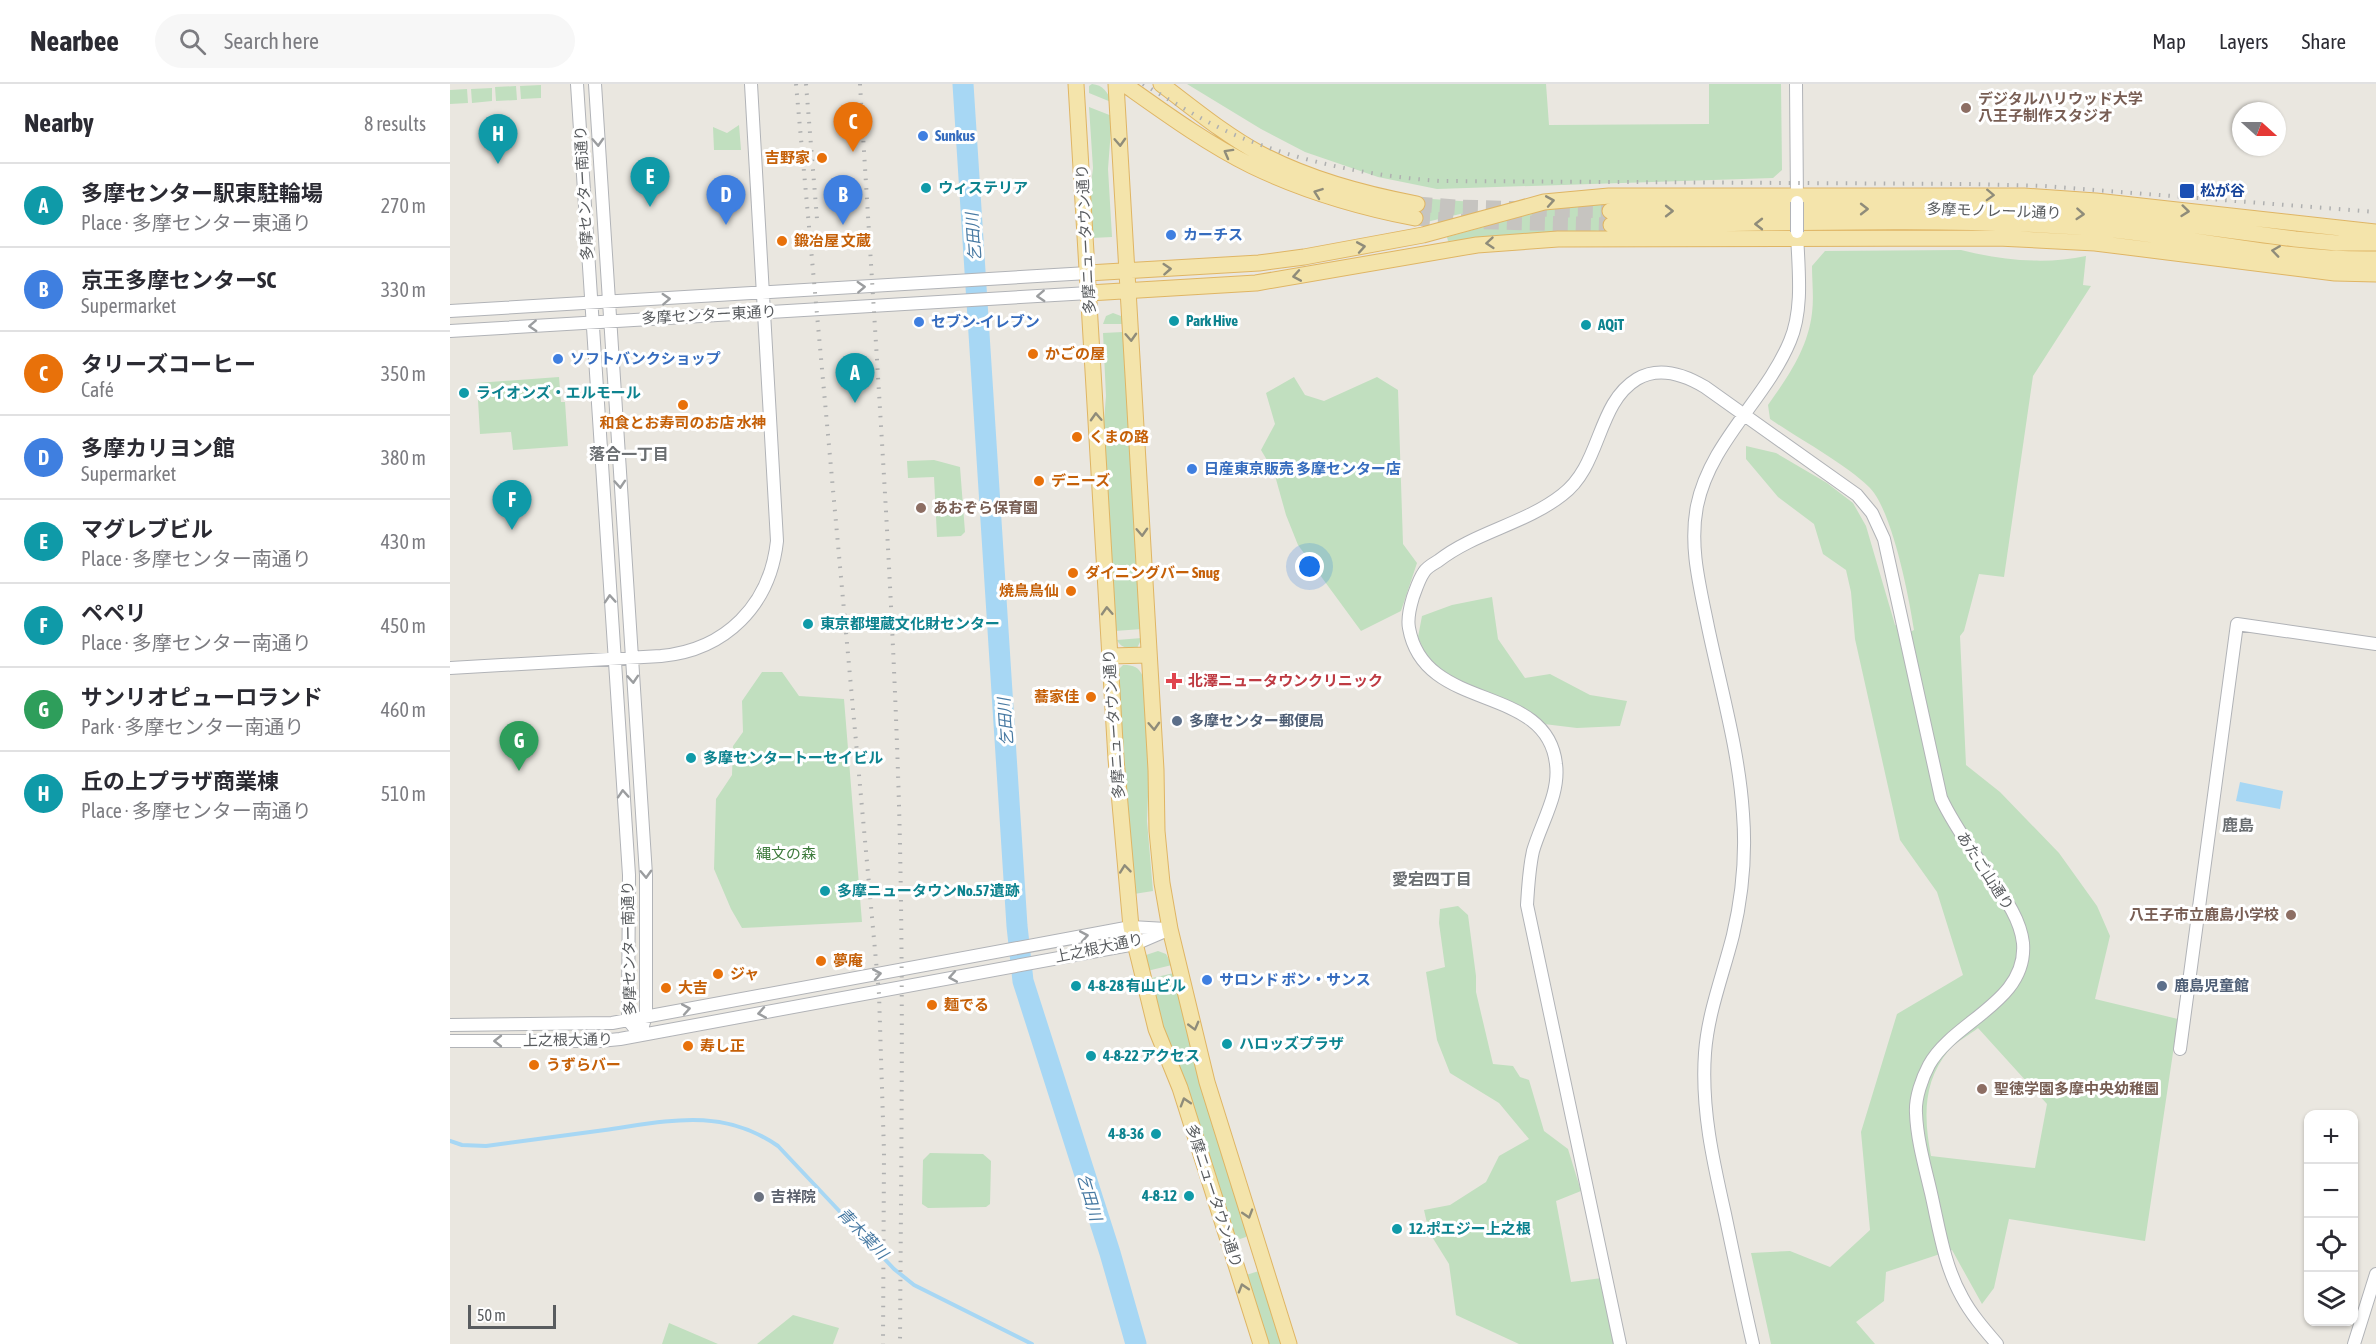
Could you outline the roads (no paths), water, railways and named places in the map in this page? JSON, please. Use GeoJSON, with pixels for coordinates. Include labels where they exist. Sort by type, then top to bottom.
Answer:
{"type":"FeatureCollection","features":[{"type":"Feature","properties":{"kind":"main road","name":"多摩ニュータウン通り"},"geometry":{"type":"LineString","coordinates":[[1076,84],[1121,831],[1131,927],[1156,1029],[1180,1088],[1261,1344]]}},
{"type":"Feature","properties":{"kind":"main road","name":"多摩ニュータウン通り"},"geometry":{"type":"LineString","coordinates":[[1116,84],[1156,770],[1157,831],[1163,894],[1207,1082],[1289,1344]]}},
{"type":"Feature","properties":{"kind":"main road"},"geometry":{"type":"LineString","coordinates":[[1124,84],[1187,128],[1252,166],[1336,200],[1416,211],[1337,184],[1259,153],[1214,124],[1161,84]]}},
{"type":"Feature","properties":{"kind":"main road"},"geometry":{"type":"LineString","coordinates":[[1088,273],[1259,263],[1304,257],[1415,237],[1522,207],[1572,198],[1670,195],[1797,199],[2024,196],[2096,201],[2376,232]]}},
{"type":"Feature","properties":{"kind":"main road","name":"多摩モノレール通り"},"geometry":{"type":"LineString","coordinates":[[2376,243],[2337,243],[2159,221],[2025,210],[1611,218],[2049,225],[2155,234],[2337,258],[2376,259]]}},
{"type":"Feature","properties":{"kind":"main road"},"geometry":{"type":"LineString","coordinates":[[2338,229],[2376,224]]}},
{"type":"Feature","properties":{"kind":"main road"},"geometry":{"type":"LineString","coordinates":[[1089,293],[1256,283],[1451,249],[1505,242],[1797,235],[1954,237],[2095,243],[2280,267],[2335,273],[2376,274]]}},
{"type":"Feature","properties":{"kind":"main road"},"geometry":{"type":"LineString","coordinates":[[2280,267],[2337,258]]}},
{"type":"Feature","properties":{"kind":"main road"},"geometry":{"type":"LineString","coordinates":[[1110,656],[1149,655]]}},
{"type":"Feature","properties":{"kind":"street","name":"多摩センター南通り"},"geometry":{"type":"LineString","coordinates":[[577,84],[628,875],[628,1020],[640,1035]]}},
{"type":"Feature","properties":{"kind":"street","name":"多摩センター南通り"},"geometry":{"type":"LineString","coordinates":[[595,84],[646,875],[646,1016],[640,1035]]}},
{"type":"Feature","properties":{"kind":"street"},"geometry":{"type":"LineString","coordinates":[[450,666],[678,654],[706,645],[736,625],[751,610],[763,592],[771,574],[777,541],[751,84]]}},
{"type":"Feature","properties":{"kind":"street"},"geometry":{"type":"LineString","coordinates":[[1753,1344],[1711,1151],[1704,1098],[1705,1050],[1710,1020],[1733,934],[1740,889],[1744,817],[1740,777],[1697,574],[1694,539],[1697,505],[1714,460],[1780,361],[1791,340],[1798,309],[1796,84]]}},
{"type":"Feature","properties":{"kind":"street","name":"多摩センター東通り"},"geometry":{"type":"LineString","coordinates":[[450,311],[1088,273]]}},
{"type":"Feature","properties":{"kind":"street","name":"多摩センター東通り"},"geometry":{"type":"LineString","coordinates":[[450,331],[1089,293]]}},
{"type":"Feature","properties":{"kind":"street","name":"あたご山通り"},"geometry":{"type":"LineString","coordinates":[[1620,1344],[1527,905],[1528,877],[1533,851],[1554,790],[1557,766],[1552,744],[1537,723],[1528,717],[1448,683],[1429,668],[1415,647],[1408,627],[1409,608],[1425,570],[1451,551],[1541,509],[1562,496],[1577,482],[1595,450],[1614,403],[1624,389],[1638,379],[1663,372],[1692,379],[1857,495],[1872,513],[1884,539],[1941,798],[1952,820],[2010,907],[2019,927],[2023,944],[2021,962],[2015,979],[2000,998],[1943,1047],[1929,1065],[1921,1086],[1916,1110],[1919,1139],[1948,1268],[1973,1315],[1997,1344]]}},
{"type":"Feature","properties":{"kind":"street"},"geometry":{"type":"LineString","coordinates":[[2180,1049],[2237,624],[2376,644]]}},
{"type":"Feature","properties":{"kind":"street","name":"上之根大通り"},"geometry":{"type":"LineString","coordinates":[[450,1025],[599,1024],[1131,927],[1170,929]]}},
{"type":"Feature","properties":{"kind":"street","name":"上之根大通り"},"geometry":{"type":"LineString","coordinates":[[450,1041],[600,1041],[640,1035],[1134,944],[1170,929]]}},
{"type":"Feature","properties":{"kind":"street"},"geometry":{"type":"LineString","coordinates":[[2354,1344],[2376,1274]]}},
{"type":"Feature","properties":{"kind":"water"},"geometry":{"type":"Polygon","coordinates":[[[2240,782],[2283,791],[2280,809],[2236,801],[2240,782]]]}},
{"type":"Feature","properties":{"kind":"waterway","name":"乞田川"},"geometry":{"type":"LineString","coordinates":[[963,84],[1017,926],[1023,981],[1110,1253],[1136,1344]]}},
{"type":"Feature","properties":{"kind":"waterway","name":"青木葉川"},"geometry":{"type":"LineString","coordinates":[[450,1141],[462,1145],[486,1146],[673,1121],[715,1121],[736,1126],[757,1134],[778,1146],[894,1269],[914,1285],[1032,1344]]}},
{"type":"Feature","properties":{"kind":"tunnel"},"geometry":{"type":"LineString","coordinates":[[1417,204],[1610,211]]}},
{"type":"Feature","properties":{"kind":"tunnel"},"geometry":{"type":"LineString","coordinates":[[1415,218],[1611,225]]}},
{"type":"Feature","properties":{"kind":"railway"},"geometry":{"type":"LineString","coordinates":[[796,84],[879,994],[884,1152],[883,1344]]}},
{"type":"Feature","properties":{"kind":"railway"},"geometry":{"type":"LineString","coordinates":[[806,84],[817,219]]}},
{"type":"Feature","properties":{"kind":"railway"},"geometry":{"type":"LineString","coordinates":[[860,84],[887,535],[899,805],[902,1007],[900,1344]]}},
{"type":"Feature","properties":{"kind":"railway"},"geometry":{"type":"LineString","coordinates":[[1143,84],[1211,124],[1260,145],[1336,166],[1414,179],[2044,186],[2376,212]]}},
{"type":"Feature","properties":{"kind":"place","name":"デジタルハリウッド大学 八王子制作スタジオ"},"geometry":{"type":"Point","coordinates":[1966,108]}},
{"type":"Feature","properties":{"kind":"place","name":"Sunkus"},"geometry":{"type":"Point","coordinates":[923,136]}},
{"type":"Feature","properties":{"kind":"place","name":"タリーズコーヒー"},"geometry":{"type":"Point","coordinates":[853,152]}},
{"type":"Feature","properties":{"kind":"place","name":"吉野家"},"geometry":{"type":"Point","coordinates":[822,158]}},
{"type":"Feature","properties":{"kind":"place","name":"丘の上プラザ商業棟"},"geometry":{"type":"Point","coordinates":[498,164]}},
{"type":"Feature","properties":{"kind":"place","name":"ウィステリア"},"geometry":{"type":"Point","coordinates":[926,188]}},
{"type":"Feature","properties":{"kind":"place","name":"松が谷"},"geometry":{"type":"Point","coordinates":[2187,191]}},
{"type":"Feature","properties":{"kind":"place","name":"マグレブビル"},"geometry":{"type":"Point","coordinates":[650,207]}},
{"type":"Feature","properties":{"kind":"place","name":"多摩カリヨン館"},"geometry":{"type":"Point","coordinates":[726,225]}},
{"type":"Feature","properties":{"kind":"place","name":"京王多摩センターSC"},"geometry":{"type":"Point","coordinates":[843,225]}},
{"type":"Feature","properties":{"kind":"place","name":"カーチス"},"geometry":{"type":"Point","coordinates":[1171,235]}},
{"type":"Feature","properties":{"kind":"place","name":"鍛冶屋 文蔵"},"geometry":{"type":"Point","coordinates":[782,241]}},
{"type":"Feature","properties":{"kind":"place","name":"Park Hive"},"geometry":{"type":"Point","coordinates":[1174,321]}},
{"type":"Feature","properties":{"kind":"place","name":"セブン-イレブン"},"geometry":{"type":"Point","coordinates":[919,322]}},
{"type":"Feature","properties":{"kind":"place","name":"AQiT"},"geometry":{"type":"Point","coordinates":[1586,325]}},
{"type":"Feature","properties":{"kind":"place","name":"かごの屋"},"geometry":{"type":"Point","coordinates":[1033,354]}},
{"type":"Feature","properties":{"kind":"place","name":"ソフトバンクショップ"},"geometry":{"type":"Point","coordinates":[558,359]}},
{"type":"Feature","properties":{"kind":"place","name":"ライオンズ・エルモール"},"geometry":{"type":"Point","coordinates":[464,393]}},
{"type":"Feature","properties":{"kind":"place","name":"多摩センター駅東駐輪場"},"geometry":{"type":"Point","coordinates":[855,403]}},
{"type":"Feature","properties":{"kind":"place","name":"和食とお寿司のお店 水神"},"geometry":{"type":"Point","coordinates":[683,405]}},
{"type":"Feature","properties":{"kind":"place","name":"くまの路"},"geometry":{"type":"Point","coordinates":[1077,437]}},
{"type":"Feature","properties":{"kind":"place","name":"日産東京販売 多摩センター店"},"geometry":{"type":"Point","coordinates":[1192,469]}},
{"type":"Feature","properties":{"kind":"place","name":"デニーズ"},"geometry":{"type":"Point","coordinates":[1039,481]}},
{"type":"Feature","properties":{"kind":"place","name":"あおぞら保育園"},"geometry":{"type":"Point","coordinates":[921,508]}},
{"type":"Feature","properties":{"kind":"place","name":"ペペリ"},"geometry":{"type":"Point","coordinates":[512,530]}},
{"type":"Feature","properties":{"kind":"place","name":"ダイニングバー Snug"},"geometry":{"type":"Point","coordinates":[1073,573]}},
{"type":"Feature","properties":{"kind":"place","name":"焼鳥鳥仙"},"geometry":{"type":"Point","coordinates":[1071,591]}},
{"type":"Feature","properties":{"kind":"place","name":"東京都埋蔵文化財センター"},"geometry":{"type":"Point","coordinates":[808,624]}},
{"type":"Feature","properties":{"kind":"place","name":"北澤ニュータウンクリニック"},"geometry":{"type":"Point","coordinates":[1174,681]}},
{"type":"Feature","properties":{"kind":"place","name":"蕎家佳"},"geometry":{"type":"Point","coordinates":[1091,697]}},
{"type":"Feature","properties":{"kind":"place","name":"多摩センター郵便局"},"geometry":{"type":"Point","coordinates":[1177,721]}},
{"type":"Feature","properties":{"kind":"place","name":"多摩センタートーセイビル"},"geometry":{"type":"Point","coordinates":[691,758]}},
{"type":"Feature","properties":{"kind":"place","name":"サンリオピューロランド"},"geometry":{"type":"Point","coordinates":[519,771]}},
{"type":"Feature","properties":{"kind":"place","name":"多摩ニュータウンNo.57遺跡"},"geometry":{"type":"Point","coordinates":[825,891]}},
{"type":"Feature","properties":{"kind":"place","name":"八王子市立鹿島小学校"},"geometry":{"type":"Point","coordinates":[2291,915]}},
{"type":"Feature","properties":{"kind":"place","name":"夢庵"},"geometry":{"type":"Point","coordinates":[821,961]}},
{"type":"Feature","properties":{"kind":"place","name":"ジャ"},"geometry":{"type":"Point","coordinates":[718,974]}},
{"type":"Feature","properties":{"kind":"place","name":"サロンド ボン・サンス"},"geometry":{"type":"Point","coordinates":[1207,980]}},
{"type":"Feature","properties":{"kind":"place","name":"4-8-28 有山ビル"},"geometry":{"type":"Point","coordinates":[1076,986]}},
{"type":"Feature","properties":{"kind":"place","name":"鹿島児童館"},"geometry":{"type":"Point","coordinates":[2162,986]}},
{"type":"Feature","properties":{"kind":"place","name":"大吉"},"geometry":{"type":"Point","coordinates":[666,988]}},
{"type":"Feature","properties":{"kind":"place","name":"麺でる"},"geometry":{"type":"Point","coordinates":[932,1005]}},
{"type":"Feature","properties":{"kind":"place","name":"ハロッズプラザ"},"geometry":{"type":"Point","coordinates":[1227,1044]}},
{"type":"Feature","properties":{"kind":"place","name":"寿し正"},"geometry":{"type":"Point","coordinates":[688,1046]}},
{"type":"Feature","properties":{"kind":"place","name":"4-8-22 アクセス"},"geometry":{"type":"Point","coordinates":[1091,1056]}},
{"type":"Feature","properties":{"kind":"place","name":"うずらバー"},"geometry":{"type":"Point","coordinates":[534,1065]}},
{"type":"Feature","properties":{"kind":"place","name":"聖徳学園多摩中央幼稚園"},"geometry":{"type":"Point","coordinates":[1982,1089]}},
{"type":"Feature","properties":{"kind":"place","name":"4-8-36"},"geometry":{"type":"Point","coordinates":[1156,1134]}},
{"type":"Feature","properties":{"kind":"place","name":"4-8-12"},"geometry":{"type":"Point","coordinates":[1189,1196]}},
{"type":"Feature","properties":{"kind":"place","name":"吉祥院"},"geometry":{"type":"Point","coordinates":[759,1197]}},
{"type":"Feature","properties":{"kind":"place","name":"12.ポエジー上之根"},"geometry":{"type":"Point","coordinates":[1397,1229]}},
{"type":"Feature","properties":{"kind":"district","name":"落合一丁目"},"geometry":{"type":"Point","coordinates":[629,454]}},
{"type":"Feature","properties":{"kind":"district","name":"鹿島"},"geometry":{"type":"Point","coordinates":[2238,825]}},
{"type":"Feature","properties":{"kind":"district","name":"愛宕四丁目"},"geometry":{"type":"Point","coordinates":[1432,879]}},
{"type":"Feature","properties":{"kind":"park label","name":"縄文の森"},"geometry":{"type":"Point","coordinates":[786,854]}}]}
